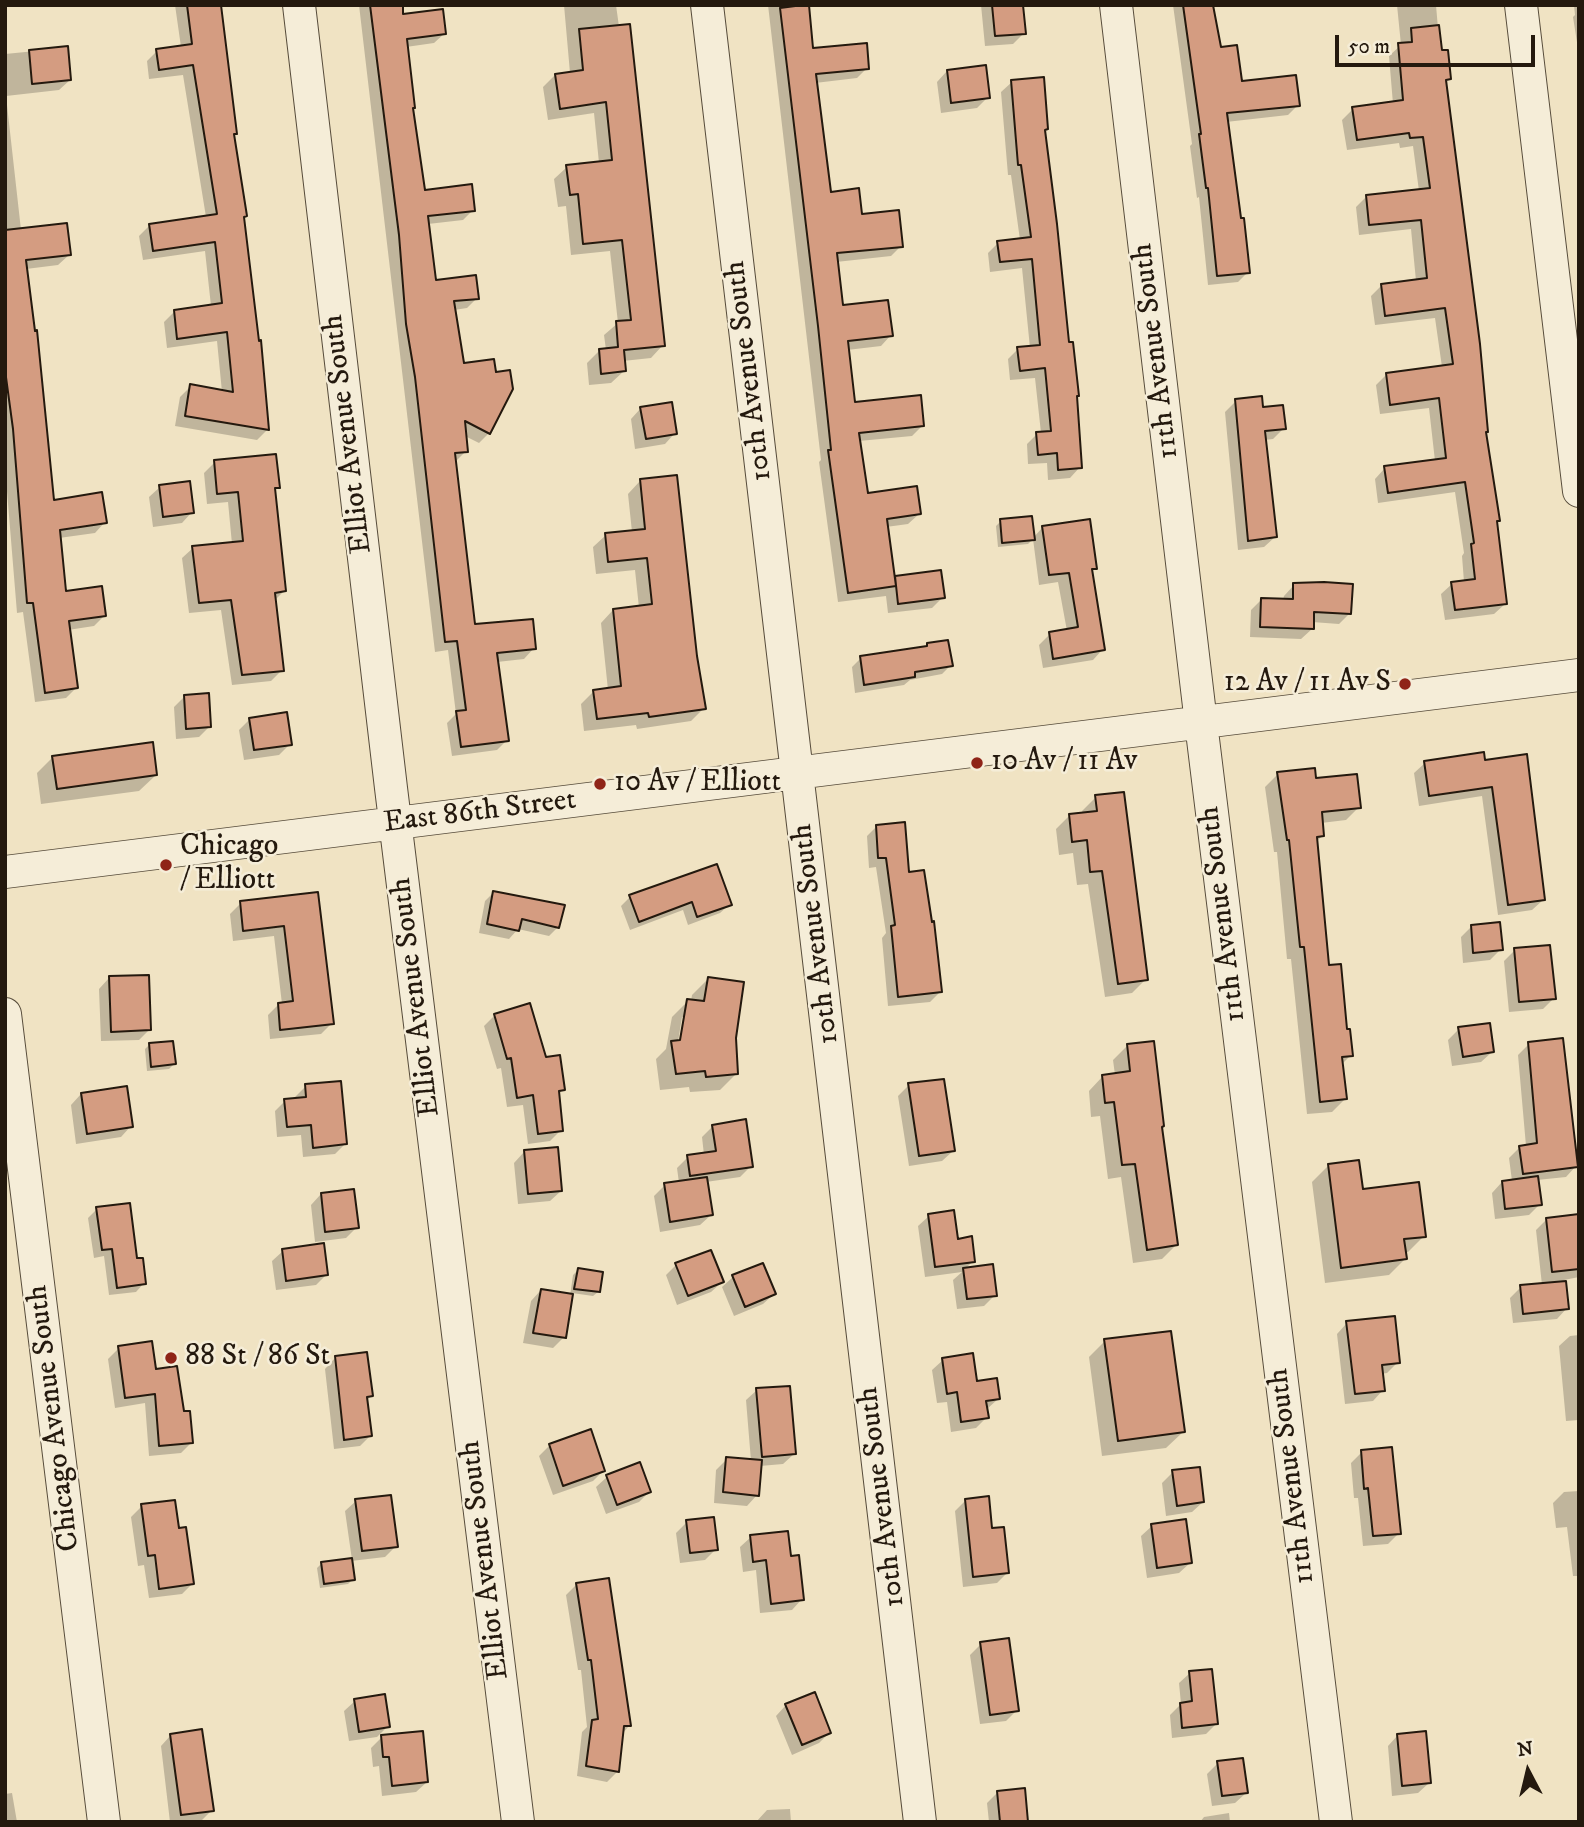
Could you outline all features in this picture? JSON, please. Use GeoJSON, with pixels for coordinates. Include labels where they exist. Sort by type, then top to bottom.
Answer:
{"type":"FeatureCollection","features":[{"type":"Feature","properties":{"kind":"street","name":"Elliot Avenue South"},"geometry":{"type":"LineString","coordinates":[[299,5],[518,1822]]}},
{"type":"Feature","properties":{"kind":"street","name":"10th Avenue South"},"geometry":{"type":"LineString","coordinates":[[707,5],[920,1822]]}},
{"type":"Feature","properties":{"kind":"street","name":"11th Avenue South"},"geometry":{"type":"LineString","coordinates":[[1116,5],[1335,1822]]}},
{"type":"Feature","properties":{"kind":"street"},"geometry":{"type":"LineString","coordinates":[[1521,5],[1579,491]]}},
{"type":"Feature","properties":{"kind":"street","name":"East 86th Street"},"geometry":{"type":"LineString","coordinates":[[5,872],[1579,675]]}},
{"type":"Feature","properties":{"kind":"street","name":"Chicago Avenue South"},"geometry":{"type":"LineString","coordinates":[[5,1014],[104,1822]]}},
{"type":"Feature","properties":{"kind":"building"},"geometry":{"type":"Polygon","coordinates":[[[187,5],[221,5],[237,134],[234,134],[247,216],[244,217],[259,341],[261,340],[269,430],[185,416],[190,384],[233,392],[227,332],[177,339],[174,310],[222,303],[215,242],[153,251],[149,224],[217,214],[193,65],[159,70],[156,49],[192,44],[187,5]]]}},
{"type":"Feature","properties":{"kind":"building"},"geometry":{"type":"Polygon","coordinates":[[[370,5],[403,5],[403,14],[443,9],[446,34],[407,39],[413,108],[425,190],[472,184],[475,211],[428,216],[436,280],[476,275],[479,299],[454,301],[464,363],[494,359],[496,372],[510,370],[513,389],[490,434],[465,421],[468,452],[455,453],[475,624],[533,619],[536,649],[497,653],[509,741],[461,747],[456,711],[466,710],[457,641],[445,642],[370,5]]]}},
{"type":"Feature","properties":{"kind":"building"},"geometry":{"type":"Polygon","coordinates":[[[809,5],[813,48],[867,43],[869,69],[816,74],[831,192],[859,188],[862,214],[899,210],[903,247],[837,253],[843,305],[888,300],[893,336],[848,341],[855,402],[921,395],[924,426],[859,433],[868,493],[917,486],[921,514],[887,519],[896,586],[848,593],[828,450],[831,450],[818,326],[780,8],[809,5]]]}},
{"type":"Feature","properties":{"kind":"building"},"geometry":{"type":"Polygon","coordinates":[[[992,5],[1023,5],[1026,34],[995,36],[992,5]]]}},
{"type":"Feature","properties":{"kind":"building"},"geometry":{"type":"Polygon","coordinates":[[[1183,5],[1213,5],[1221,47],[1237,45],[1242,81],[1296,75],[1300,106],[1227,113],[1250,273],[1217,276],[1183,5]]]}},
{"type":"Feature","properties":{"kind":"building"},"geometry":{"type":"Polygon","coordinates":[[[630,24],[665,346],[624,350],[626,371],[601,374],[599,349],[618,347],[616,321],[631,320],[622,240],[583,244],[578,194],[570,195],[566,165],[612,160],[606,102],[560,109],[555,74],[583,70],[579,29],[630,24]]]}},
{"type":"Feature","properties":{"kind":"building"},"geometry":{"type":"Polygon","coordinates":[[[1439,25],[1442,50],[1448,50],[1451,79],[1446,80],[1480,344],[1486,432],[1500,521],[1497,521],[1507,604],[1455,610],[1451,582],[1475,579],[1471,544],[1474,543],[1465,482],[1388,493],[1384,466],[1446,458],[1439,398],[1390,405],[1386,373],[1453,364],[1445,308],[1385,316],[1381,284],[1427,278],[1421,220],[1369,225],[1366,195],[1430,188],[1423,137],[1410,138],[1409,133],[1357,140],[1352,107],[1403,100],[1398,43],[1412,42],[1411,28],[1439,25]]]}},
{"type":"Feature","properties":{"kind":"building"},"geometry":{"type":"Polygon","coordinates":[[[68,46],[71,80],[32,84],[29,50],[68,46]]]}},
{"type":"Feature","properties":{"kind":"building"},"geometry":{"type":"Polygon","coordinates":[[[986,65],[990,98],[951,103],[947,70],[986,65]]]}},
{"type":"Feature","properties":{"kind":"building"},"geometry":{"type":"Polygon","coordinates":[[[1044,77],[1048,129],[1045,130],[1069,342],[1073,342],[1079,396],[1082,468],[1058,470],[1057,453],[1038,455],[1036,432],[1051,431],[1045,368],[1020,371],[1017,347],[1040,345],[1032,259],[1000,262],[997,241],[1031,237],[1021,165],[1018,165],[1011,80],[1044,77]]]}},
{"type":"Feature","properties":{"kind":"building"},"geometry":{"type":"Polygon","coordinates":[[[67,223],[71,255],[26,260],[35,331],[37,330],[54,500],[102,492],[107,523],[60,530],[66,591],[102,586],[106,616],[69,621],[78,688],[45,693],[33,603],[27,603],[13,429],[5,370],[5,230],[67,223]]]}},
{"type":"Feature","properties":{"kind":"building"},"geometry":{"type":"Polygon","coordinates":[[[1262,396],[1263,407],[1283,405],[1286,429],[1265,431],[1277,537],[1248,541],[1235,399],[1262,396]]]}},
{"type":"Feature","properties":{"kind":"building"},"geometry":{"type":"Polygon","coordinates":[[[672,402],[677,434],[646,439],[640,407],[672,402]]]}},
{"type":"Feature","properties":{"kind":"building"},"geometry":{"type":"Polygon","coordinates":[[[276,454],[280,488],[275,488],[286,591],[275,593],[284,671],[242,675],[231,600],[199,603],[192,546],[243,541],[238,492],[217,494],[214,460],[276,454]]]}},
{"type":"Feature","properties":{"kind":"building"},"geometry":{"type":"Polygon","coordinates":[[[677,475],[697,656],[706,709],[649,717],[648,713],[597,719],[593,690],[621,686],[613,609],[652,604],[647,558],[608,562],[605,533],[645,529],[640,479],[677,475]]]}},
{"type":"Feature","properties":{"kind":"building"},"geometry":{"type":"Polygon","coordinates":[[[190,481],[194,513],[163,517],[159,485],[190,481]]]}},
{"type":"Feature","properties":{"kind":"building"},"geometry":{"type":"Polygon","coordinates":[[[1032,516],[1035,540],[1002,543],[1000,519],[1032,516]]]}},
{"type":"Feature","properties":{"kind":"building"},"geometry":{"type":"Polygon","coordinates":[[[1090,519],[1097,569],[1092,569],[1105,650],[1053,659],[1049,632],[1078,627],[1069,573],[1049,575],[1042,526],[1090,519]]]}},
{"type":"Feature","properties":{"kind":"building"},"geometry":{"type":"Polygon","coordinates":[[[941,570],[945,598],[898,604],[895,576],[941,570]]]}},
{"type":"Feature","properties":{"kind":"building"},"geometry":{"type":"Polygon","coordinates":[[[1293,583],[1353,584],[1351,614],[1314,612],[1314,629],[1260,627],[1261,598],[1293,599],[1293,583]]]}},
{"type":"Feature","properties":{"kind":"building"},"geometry":{"type":"Polygon","coordinates":[[[948,640],[953,666],[915,672],[915,677],[864,685],[860,656],[927,646],[927,643],[948,640]]]}},
{"type":"Feature","properties":{"kind":"building"},"geometry":{"type":"Polygon","coordinates":[[[209,693],[211,727],[186,729],[184,695],[209,693]]]}},
{"type":"Feature","properties":{"kind":"building"},"geometry":{"type":"Polygon","coordinates":[[[287,712],[292,745],[254,750],[249,718],[287,712]]]}},
{"type":"Feature","properties":{"kind":"building"},"geometry":{"type":"Polygon","coordinates":[[[153,742],[157,775],[57,789],[52,756],[153,742]]]}},
{"type":"Feature","properties":{"kind":"building"},"geometry":{"type":"Polygon","coordinates":[[[1484,752],[1485,760],[1527,754],[1545,900],[1508,905],[1492,787],[1429,796],[1424,761],[1484,752]]]}},
{"type":"Feature","properties":{"kind":"building"},"geometry":{"type":"Polygon","coordinates":[[[1315,768],[1316,778],[1357,774],[1361,808],[1322,812],[1324,836],[1317,837],[1329,965],[1341,964],[1347,1029],[1350,1029],[1353,1056],[1342,1057],[1347,1099],[1320,1102],[1304,947],[1300,947],[1289,840],[1277,772],[1315,768]]]}},
{"type":"Feature","properties":{"kind":"building"},"geometry":{"type":"Polygon","coordinates":[[[1124,792],[1148,980],[1118,984],[1102,871],[1090,872],[1087,840],[1072,842],[1069,814],[1097,811],[1095,795],[1124,792]]]}},
{"type":"Feature","properties":{"kind":"building"},"geometry":{"type":"Polygon","coordinates":[[[905,822],[909,872],[924,870],[932,922],[934,921],[942,992],[898,997],[891,926],[895,925],[886,858],[878,858],[876,825],[905,822]]]}},
{"type":"Feature","properties":{"kind":"building"},"geometry":{"type":"Polygon","coordinates":[[[717,864],[732,905],[697,917],[692,902],[639,922],[629,895],[717,864]]]}},
{"type":"Feature","properties":{"kind":"building"},"geometry":{"type":"Polygon","coordinates":[[[493,891],[565,905],[559,928],[522,919],[519,931],[487,924],[493,891]]]}},
{"type":"Feature","properties":{"kind":"building"},"geometry":{"type":"Polygon","coordinates":[[[318,892],[334,1024],[280,1030],[278,1003],[293,1001],[284,926],[243,931],[240,901],[318,892]]]}},
{"type":"Feature","properties":{"kind":"building"},"geometry":{"type":"Polygon","coordinates":[[[1500,922],[1503,950],[1473,953],[1471,925],[1500,922]]]}},
{"type":"Feature","properties":{"kind":"building"},"geometry":{"type":"Polygon","coordinates":[[[1550,945],[1556,999],[1519,1002],[1514,948],[1550,945]]]}},
{"type":"Feature","properties":{"kind":"building"},"geometry":{"type":"Polygon","coordinates":[[[149,975],[151,1030],[111,1032],[109,976],[149,975]]]}},
{"type":"Feature","properties":{"kind":"building"},"geometry":{"type":"Polygon","coordinates":[[[708,977],[744,982],[736,1038],[738,1074],[706,1077],[705,1071],[676,1074],[671,1041],[680,1040],[687,999],[704,1001],[708,977]]]}},
{"type":"Feature","properties":{"kind":"building"},"geometry":{"type":"Polygon","coordinates":[[[530,1003],[546,1057],[560,1055],[565,1090],[559,1091],[563,1131],[538,1134],[533,1095],[517,1098],[511,1058],[507,1059],[494,1014],[530,1003]]]}},
{"type":"Feature","properties":{"kind":"building"},"geometry":{"type":"Polygon","coordinates":[[[1490,1023],[1494,1052],[1463,1057],[1458,1027],[1490,1023]]]}},
{"type":"Feature","properties":{"kind":"building"},"geometry":{"type":"Polygon","coordinates":[[[1563,1038],[1578,1167],[1523,1174],[1519,1146],[1537,1143],[1528,1042],[1563,1038]]]}},
{"type":"Feature","properties":{"kind":"building"},"geometry":{"type":"Polygon","coordinates":[[[173,1041],[176,1064],[151,1067],[149,1043],[173,1041]]]}},
{"type":"Feature","properties":{"kind":"building"},"geometry":{"type":"Polygon","coordinates":[[[1154,1041],[1162,1127],[1178,1245],[1147,1250],[1135,1164],[1122,1165],[1114,1102],[1105,1103],[1102,1075],[1130,1071],[1127,1044],[1154,1041]]]}},
{"type":"Feature","properties":{"kind":"building"},"geometry":{"type":"Polygon","coordinates":[[[944,1079],[955,1151],[919,1156],[908,1083],[944,1079]]]}},
{"type":"Feature","properties":{"kind":"building"},"geometry":{"type":"Polygon","coordinates":[[[341,1081],[347,1144],[313,1148],[311,1125],[287,1127],[284,1099],[306,1097],[305,1084],[341,1081]]]}},
{"type":"Feature","properties":{"kind":"building"},"geometry":{"type":"Polygon","coordinates":[[[127,1086],[133,1127],[87,1134],[81,1093],[127,1086]]]}},
{"type":"Feature","properties":{"kind":"building"},"geometry":{"type":"Polygon","coordinates":[[[746,1119],[753,1167],[690,1176],[687,1155],[716,1151],[712,1125],[746,1119]]]}},
{"type":"Feature","properties":{"kind":"building"},"geometry":{"type":"Polygon","coordinates":[[[558,1147],[562,1191],[528,1194],[524,1150],[558,1147]]]}},
{"type":"Feature","properties":{"kind":"building"},"geometry":{"type":"Polygon","coordinates":[[[1359,1160],[1363,1189],[1419,1182],[1426,1237],[1404,1239],[1407,1259],[1341,1268],[1328,1164],[1359,1160]]]}},
{"type":"Feature","properties":{"kind":"building"},"geometry":{"type":"Polygon","coordinates":[[[1538,1176],[1542,1205],[1505,1209],[1502,1181],[1538,1176]]]}},
{"type":"Feature","properties":{"kind":"building"},"geometry":{"type":"Polygon","coordinates":[[[707,1177],[713,1215],[670,1222],[664,1183],[707,1177]]]}},
{"type":"Feature","properties":{"kind":"building"},"geometry":{"type":"Polygon","coordinates":[[[354,1189],[359,1228],[325,1232],[321,1193],[354,1189]]]}},
{"type":"Feature","properties":{"kind":"building"},"geometry":{"type":"Polygon","coordinates":[[[130,1203],[137,1258],[143,1258],[146,1284],[117,1288],[112,1249],[102,1250],[96,1207],[130,1203]]]}},
{"type":"Feature","properties":{"kind":"building"},"geometry":{"type":"Polygon","coordinates":[[[954,1210],[958,1239],[972,1236],[975,1262],[935,1267],[928,1214],[954,1210]]]}},
{"type":"Feature","properties":{"kind":"building"},"geometry":{"type":"Polygon","coordinates":[[[1579,1214],[1579,1269],[1552,1272],[1546,1218],[1579,1214]]]}},
{"type":"Feature","properties":{"kind":"building"},"geometry":{"type":"Polygon","coordinates":[[[324,1243],[328,1275],[286,1281],[282,1249],[324,1243]]]}},
{"type":"Feature","properties":{"kind":"building"},"geometry":{"type":"Polygon","coordinates":[[[711,1250],[724,1282],[688,1296],[675,1263],[711,1250]]]}},
{"type":"Feature","properties":{"kind":"building"},"geometry":{"type":"Polygon","coordinates":[[[763,1263],[776,1294],[745,1307],[732,1275],[763,1263]]]}},
{"type":"Feature","properties":{"kind":"building"},"geometry":{"type":"Polygon","coordinates":[[[993,1264],[997,1296],[967,1299],[963,1268],[993,1264]]]}},
{"type":"Feature","properties":{"kind":"building"},"geometry":{"type":"Polygon","coordinates":[[[578,1268],[603,1272],[600,1292],[574,1289],[578,1268]]]}},
{"type":"Feature","properties":{"kind":"building"},"geometry":{"type":"Polygon","coordinates":[[[1566,1281],[1569,1309],[1523,1314],[1520,1285],[1566,1281]]]}},
{"type":"Feature","properties":{"kind":"building"},"geometry":{"type":"Polygon","coordinates":[[[541,1289],[573,1294],[566,1338],[533,1333],[541,1289]]]}},
{"type":"Feature","properties":{"kind":"building"},"geometry":{"type":"Polygon","coordinates":[[[1395,1316],[1400,1363],[1382,1365],[1385,1391],[1355,1394],[1346,1321],[1395,1316]]]}},
{"type":"Feature","properties":{"kind":"building"},"geometry":{"type":"Polygon","coordinates":[[[1171,1331],[1185,1432],[1118,1441],[1104,1339],[1171,1331]]]}},
{"type":"Feature","properties":{"kind":"building"},"geometry":{"type":"Polygon","coordinates":[[[152,1341],[156,1369],[177,1366],[184,1411],[190,1411],[193,1443],[159,1446],[155,1394],[125,1398],[118,1346],[152,1341]]]}},
{"type":"Feature","properties":{"kind":"building"},"geometry":{"type":"Polygon","coordinates":[[[367,1352],[373,1396],[367,1397],[372,1436],[344,1440],[335,1356],[367,1352]]]}},
{"type":"Feature","properties":{"kind":"building"},"geometry":{"type":"Polygon","coordinates":[[[973,1353],[977,1381],[997,1378],[1000,1399],[986,1401],[989,1418],[961,1422],[957,1392],[947,1394],[942,1358],[973,1353]]]}},
{"type":"Feature","properties":{"kind":"building"},"geometry":{"type":"Polygon","coordinates":[[[790,1386],[796,1454],[762,1457],[756,1388],[790,1386]]]}},
{"type":"Feature","properties":{"kind":"building"},"geometry":{"type":"Polygon","coordinates":[[[591,1429],[605,1471],[563,1486],[549,1444],[591,1429]]]}},
{"type":"Feature","properties":{"kind":"building"},"geometry":{"type":"Polygon","coordinates":[[[1392,1447],[1401,1534],[1373,1536],[1368,1488],[1364,1489],[1361,1450],[1392,1447]]]}},
{"type":"Feature","properties":{"kind":"building"},"geometry":{"type":"Polygon","coordinates":[[[726,1457],[762,1460],[759,1496],[723,1492],[726,1457]]]}},
{"type":"Feature","properties":{"kind":"building"},"geometry":{"type":"Polygon","coordinates":[[[640,1462],[651,1492],[617,1505],[606,1475],[640,1462]]]}},
{"type":"Feature","properties":{"kind":"building"},"geometry":{"type":"Polygon","coordinates":[[[1200,1467],[1204,1502],[1177,1506],[1172,1470],[1200,1467]]]}},
{"type":"Feature","properties":{"kind":"building"},"geometry":{"type":"Polygon","coordinates":[[[391,1495],[398,1547],[362,1551],[355,1499],[391,1495]]]}},
{"type":"Feature","properties":{"kind":"building"},"geometry":{"type":"Polygon","coordinates":[[[989,1496],[992,1528],[1004,1527],[1009,1573],[973,1577],[965,1499],[989,1496]]]}},
{"type":"Feature","properties":{"kind":"building"},"geometry":{"type":"Polygon","coordinates":[[[175,1500],[179,1528],[186,1527],[194,1584],[159,1589],[155,1555],[148,1556],[141,1504],[175,1500]]]}},
{"type":"Feature","properties":{"kind":"building"},"geometry":{"type":"Polygon","coordinates":[[[714,1517],[718,1550],[690,1553],[686,1520],[714,1517]]]}},
{"type":"Feature","properties":{"kind":"building"},"geometry":{"type":"Polygon","coordinates":[[[1186,1519],[1192,1563],[1157,1568],[1151,1524],[1186,1519]]]}},
{"type":"Feature","properties":{"kind":"building"},"geometry":{"type":"Polygon","coordinates":[[[788,1531],[791,1556],[799,1555],[804,1600],[771,1604],[766,1560],[753,1562],[750,1535],[788,1531]]]}},
{"type":"Feature","properties":{"kind":"building"},"geometry":{"type":"Polygon","coordinates":[[[352,1558],[355,1580],[324,1584],[321,1562],[352,1558]]]}},
{"type":"Feature","properties":{"kind":"building"},"geometry":{"type":"Polygon","coordinates":[[[609,1578],[631,1726],[624,1726],[619,1772],[586,1766],[592,1720],[598,1719],[591,1660],[588,1660],[576,1583],[609,1578]]]}},
{"type":"Feature","properties":{"kind":"building"},"geometry":{"type":"Polygon","coordinates":[[[1009,1638],[1019,1711],[990,1715],[980,1642],[1009,1638]]]}},
{"type":"Feature","properties":{"kind":"building"},"geometry":{"type":"Polygon","coordinates":[[[1212,1669],[1218,1724],[1182,1728],[1180,1703],[1192,1701],[1189,1671],[1212,1669]]]}},
{"type":"Feature","properties":{"kind":"building"},"geometry":{"type":"Polygon","coordinates":[[[815,1692],[831,1733],[802,1745],[785,1704],[815,1692]]]}},
{"type":"Feature","properties":{"kind":"building"},"geometry":{"type":"Polygon","coordinates":[[[385,1694],[390,1727],[359,1732],[354,1699],[385,1694]]]}},
{"type":"Feature","properties":{"kind":"building"},"geometry":{"type":"Polygon","coordinates":[[[202,1729],[214,1811],[181,1815],[170,1734],[202,1729]]]}},
{"type":"Feature","properties":{"kind":"building"},"geometry":{"type":"Polygon","coordinates":[[[423,1731],[428,1782],[392,1786],[389,1757],[383,1757],[381,1735],[423,1731]]]}},
{"type":"Feature","properties":{"kind":"building"},"geometry":{"type":"Polygon","coordinates":[[[1426,1731],[1431,1783],[1402,1786],[1397,1734],[1426,1731]]]}},
{"type":"Feature","properties":{"kind":"building"},"geometry":{"type":"Polygon","coordinates":[[[1243,1758],[1248,1793],[1222,1796],[1217,1761],[1243,1758]]]}},
{"type":"Feature","properties":{"kind":"building"},"geometry":{"type":"Polygon","coordinates":[[[1025,1788],[1028,1822],[1000,1822],[997,1791],[1025,1788]]]}},
{"type":"Feature","properties":{"kind":"place","name":"12 Av / 11 Av S"},"geometry":{"type":"Point","coordinates":[1405,684]}},
{"type":"Feature","properties":{"kind":"place","name":"10 Av / 11 Av"},"geometry":{"type":"Point","coordinates":[977,763]}},
{"type":"Feature","properties":{"kind":"place","name":"10 Av / Elliott"},"geometry":{"type":"Point","coordinates":[600,784]}},
{"type":"Feature","properties":{"kind":"place","name":"Chicago / Elliott"},"geometry":{"type":"Point","coordinates":[166,865]}},
{"type":"Feature","properties":{"kind":"place","name":"88 St / 86 St"},"geometry":{"type":"Point","coordinates":[171,1358]}}]}
